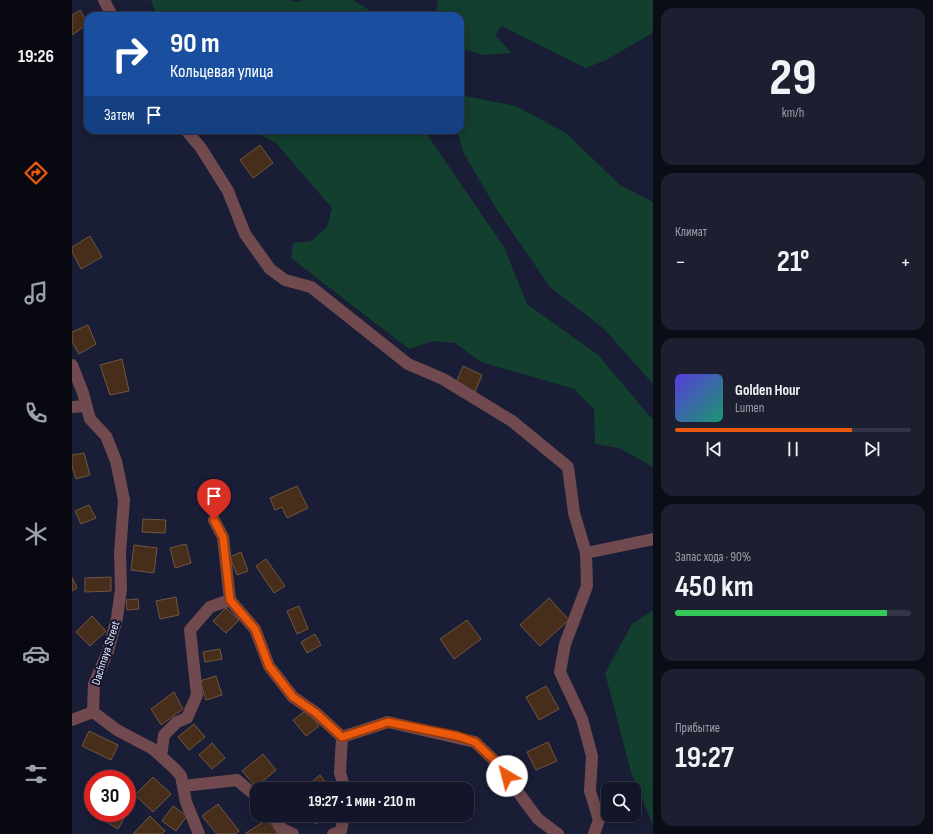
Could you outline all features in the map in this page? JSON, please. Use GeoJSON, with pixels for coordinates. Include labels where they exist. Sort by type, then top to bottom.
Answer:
{"type":"FeatureCollection","features":[{"type":"Feature","properties":{"kind":"street"},"geometry":{"type":"LineString","coordinates":[[104,0],[110,12]]}},
{"type":"Feature","properties":{"kind":"street"},"geometry":{"type":"LineString","coordinates":[[189,134],[201,148],[224,185],[245,234],[270,269],[285,280],[311,287],[362,330],[408,364],[443,379],[512,421],[568,467],[574,514],[586,553],[587,586],[565,644],[560,672],[582,719],[592,756],[590,791],[599,820],[594,834]]}},
{"type":"Feature","properties":{"kind":"street","name":"Dachnaya Street"},"geometry":{"type":"LineString","coordinates":[[72,364],[90,419],[106,436],[116,461],[124,500],[120,553],[121,589],[117,618],[108,651],[94,684],[93,712]]}},
{"type":"Feature","properties":{"kind":"street"},"geometry":{"type":"LineString","coordinates":[[72,407],[86,406]]}},
{"type":"Feature","properties":{"kind":"street"},"geometry":{"type":"LineString","coordinates":[[214,520],[223,537],[230,600],[255,629],[269,666],[293,697],[316,713],[342,737]]}},
{"type":"Feature","properties":{"kind":"street"},"geometry":{"type":"LineString","coordinates":[[586,553],[653,539]]}},
{"type":"Feature","properties":{"kind":"street"},"geometry":{"type":"LineString","coordinates":[[162,756],[164,735],[177,722],[187,718],[197,695],[190,630],[210,607],[230,600]]}},
{"type":"Feature","properties":{"kind":"street"},"geometry":{"type":"LineString","coordinates":[[72,720],[93,712],[117,730],[149,746],[162,756],[181,776],[186,802],[198,834]]}},
{"type":"Feature","properties":{"kind":"street"},"geometry":{"type":"LineString","coordinates":[[342,737],[388,722],[475,742],[494,760],[538,819],[558,834]]}},
{"type":"Feature","properties":{"kind":"street"},"geometry":{"type":"LineString","coordinates":[[342,737],[340,773],[342,782]]}},
{"type":"Feature","properties":{"kind":"street"},"geometry":{"type":"LineString","coordinates":[[183,786],[237,780],[250,791]]}},
{"type":"Feature","properties":{"kind":"street"},"geometry":{"type":"LineString","coordinates":[[278,822],[282,829],[293,834]]}},
{"type":"Feature","properties":{"kind":"street"},"geometry":{"type":"LineString","coordinates":[[339,833],[342,822]]}},
{"type":"Feature","properties":{"kind":"green space"},"geometry":{"type":"Polygon","coordinates":[[[151,0],[289,0],[297,2],[303,0],[353,0],[372,12],[156,12],[151,0]]]}},
{"type":"Feature","properties":{"kind":"green space"},"geometry":{"type":"Polygon","coordinates":[[[438,0],[653,0],[653,29],[651,34],[606,60],[586,68],[501,26],[495,35],[512,53],[483,55],[464,49],[464,12],[436,12],[438,0]]]}},
{"type":"Feature","properties":{"kind":"green space"},"geometry":{"type":"Polygon","coordinates":[[[464,96],[516,106],[566,133],[620,185],[653,202],[653,384],[604,329],[550,287],[497,210],[463,152],[458,134],[464,134],[464,96]]]}},
{"type":"Feature","properties":{"kind":"green space"},"geometry":{"type":"Polygon","coordinates":[[[259,134],[427,134],[504,247],[527,304],[598,355],[653,420],[653,467],[619,448],[595,444],[594,409],[574,389],[481,362],[455,343],[433,341],[409,349],[291,258],[293,243],[311,241],[327,227],[332,208],[276,143],[259,134]]]}},
{"type":"Feature","properties":{"kind":"green space"},"geometry":{"type":"Polygon","coordinates":[[[653,610],[653,825],[641,796],[641,782],[635,782],[631,772],[605,673],[632,624],[653,610]]]}},
{"type":"Feature","properties":{"kind":"building"},"geometry":{"type":"Polygon","coordinates":[[[80,10],[84,17],[84,27],[72,35],[72,15],[80,10]]]}},
{"type":"Feature","properties":{"kind":"building"},"geometry":{"type":"Polygon","coordinates":[[[260,145],[273,163],[253,178],[240,160],[260,145]]]}},
{"type":"Feature","properties":{"kind":"building"},"geometry":{"type":"Polygon","coordinates":[[[90,236],[102,257],[81,269],[72,252],[72,247],[90,236]]]}},
{"type":"Feature","properties":{"kind":"building"},"geometry":{"type":"Polygon","coordinates":[[[88,325],[96,344],[79,354],[72,342],[72,332],[88,325]]]}},
{"type":"Feature","properties":{"kind":"building"},"geometry":{"type":"Polygon","coordinates":[[[122,359],[129,391],[110,395],[100,365],[122,359]]]}},
{"type":"Feature","properties":{"kind":"building"},"geometry":{"type":"Polygon","coordinates":[[[463,366],[482,375],[475,392],[456,383],[463,366]]]}},
{"type":"Feature","properties":{"kind":"building"},"geometry":{"type":"Polygon","coordinates":[[[84,453],[90,475],[76,479],[72,466],[72,455],[84,453]]]}},
{"type":"Feature","properties":{"kind":"building"},"geometry":{"type":"Polygon","coordinates":[[[297,486],[308,508],[287,518],[282,507],[275,510],[270,498],[297,486]]]}},
{"type":"Feature","properties":{"kind":"building"},"geometry":{"type":"Polygon","coordinates":[[[89,505],[96,518],[81,524],[75,511],[89,505]]]}},
{"type":"Feature","properties":{"kind":"building"},"geometry":{"type":"Polygon","coordinates":[[[143,519],[166,520],[165,533],[142,532],[143,519]]]}},
{"type":"Feature","properties":{"kind":"building"},"geometry":{"type":"Polygon","coordinates":[[[186,544],[191,563],[175,568],[170,548],[186,544]]]}},
{"type":"Feature","properties":{"kind":"building"},"geometry":{"type":"Polygon","coordinates":[[[134,545],[157,548],[154,573],[131,570],[134,545]]]}},
{"type":"Feature","properties":{"kind":"building"},"geometry":{"type":"Polygon","coordinates":[[[241,552],[248,571],[237,575],[230,557],[241,552]]]}},
{"type":"Feature","properties":{"kind":"building"},"geometry":{"type":"Polygon","coordinates":[[[266,559],[285,586],[274,593],[256,566],[266,559]]]}},
{"type":"Feature","properties":{"kind":"building"},"geometry":{"type":"Polygon","coordinates":[[[72,577],[77,588],[72,591],[72,577]]]}},
{"type":"Feature","properties":{"kind":"building"},"geometry":{"type":"Polygon","coordinates":[[[111,577],[111,591],[85,592],[85,578],[111,577]]]}},
{"type":"Feature","properties":{"kind":"building"},"geometry":{"type":"Polygon","coordinates":[[[176,597],[179,615],[160,619],[156,601],[176,597]]]}},
{"type":"Feature","properties":{"kind":"building"},"geometry":{"type":"Polygon","coordinates":[[[549,598],[569,620],[540,646],[520,625],[549,598]]]}},
{"type":"Feature","properties":{"kind":"building"},"geometry":{"type":"Polygon","coordinates":[[[138,599],[139,609],[127,610],[126,600],[138,599]]]}},
{"type":"Feature","properties":{"kind":"building"},"geometry":{"type":"Polygon","coordinates":[[[299,606],[308,629],[297,634],[287,611],[299,606]]]}},
{"type":"Feature","properties":{"kind":"building"},"geometry":{"type":"Polygon","coordinates":[[[226,608],[239,620],[226,633],[213,621],[226,608]]]}},
{"type":"Feature","properties":{"kind":"building"},"geometry":{"type":"Polygon","coordinates":[[[92,616],[106,631],[90,646],[76,632],[92,616]]]}},
{"type":"Feature","properties":{"kind":"building"},"geometry":{"type":"Polygon","coordinates":[[[467,620],[481,639],[454,659],[440,639],[467,620]]]}},
{"type":"Feature","properties":{"kind":"building"},"geometry":{"type":"Polygon","coordinates":[[[315,634],[321,645],[307,653],[301,642],[315,634]]]}},
{"type":"Feature","properties":{"kind":"building"},"geometry":{"type":"Polygon","coordinates":[[[220,649],[222,659],[205,662],[203,652],[220,649]]]}},
{"type":"Feature","properties":{"kind":"building"},"geometry":{"type":"Polygon","coordinates":[[[216,676],[222,695],[206,700],[200,681],[216,676]]]}},
{"type":"Feature","properties":{"kind":"building"},"geometry":{"type":"Polygon","coordinates":[[[546,686],[559,709],[539,720],[526,697],[546,686]]]}},
{"type":"Feature","properties":{"kind":"building"},"geometry":{"type":"Polygon","coordinates":[[[174,692],[183,709],[161,725],[151,709],[174,692]]]}},
{"type":"Feature","properties":{"kind":"building"},"geometry":{"type":"Polygon","coordinates":[[[307,710],[319,726],[306,736],[293,720],[307,710]]]}},
{"type":"Feature","properties":{"kind":"building"},"geometry":{"type":"Polygon","coordinates":[[[194,724],[205,737],[189,750],[178,737],[194,724]]]}},
{"type":"Feature","properties":{"kind":"building"},"geometry":{"type":"Polygon","coordinates":[[[89,731],[118,745],[111,760],[82,746],[89,731]]]}},
{"type":"Feature","properties":{"kind":"building"},"geometry":{"type":"Polygon","coordinates":[[[548,742],[557,761],[536,770],[527,752],[548,742]]]}},
{"type":"Feature","properties":{"kind":"building"},"geometry":{"type":"Polygon","coordinates":[[[212,743],[225,758],[212,769],[199,755],[212,743]]]}},
{"type":"Feature","properties":{"kind":"building"},"geometry":{"type":"Polygon","coordinates":[[[263,754],[276,770],[262,782],[252,782],[242,771],[263,754]]]}},
{"type":"Feature","properties":{"kind":"building"},"geometry":{"type":"Polygon","coordinates":[[[320,775],[326,782],[312,782],[320,775]]]}},
{"type":"Feature","properties":{"kind":"building"},"geometry":{"type":"Polygon","coordinates":[[[153,777],[171,794],[153,812],[136,796],[136,794],[153,777]]]}},
{"type":"Feature","properties":{"kind":"building"},"geometry":{"type":"Polygon","coordinates":[[[218,804],[239,831],[235,834],[217,834],[202,816],[218,804]]]}},
{"type":"Feature","properties":{"kind":"building"},"geometry":{"type":"Polygon","coordinates":[[[173,806],[187,816],[176,831],[162,821],[173,806]]]}},
{"type":"Feature","properties":{"kind":"building"},"geometry":{"type":"Polygon","coordinates":[[[150,816],[165,831],[162,834],[133,834],[150,816]]]}},
{"type":"Feature","properties":{"kind":"building"},"geometry":{"type":"Polygon","coordinates":[[[107,822],[122,822],[118,829],[107,822]]]}},
{"type":"Feature","properties":{"kind":"building"},"geometry":{"type":"Polygon","coordinates":[[[263,822],[270,822],[278,834],[246,834],[263,822]]]}},
{"type":"Feature","properties":{"kind":"route"},"geometry":{"type":"LineString","coordinates":[[214,520],[223,537],[230,600],[255,629],[269,666],[293,697],[316,713],[342,737],[388,722],[457,736],[475,742],[494,760],[507,776]]}}]}
